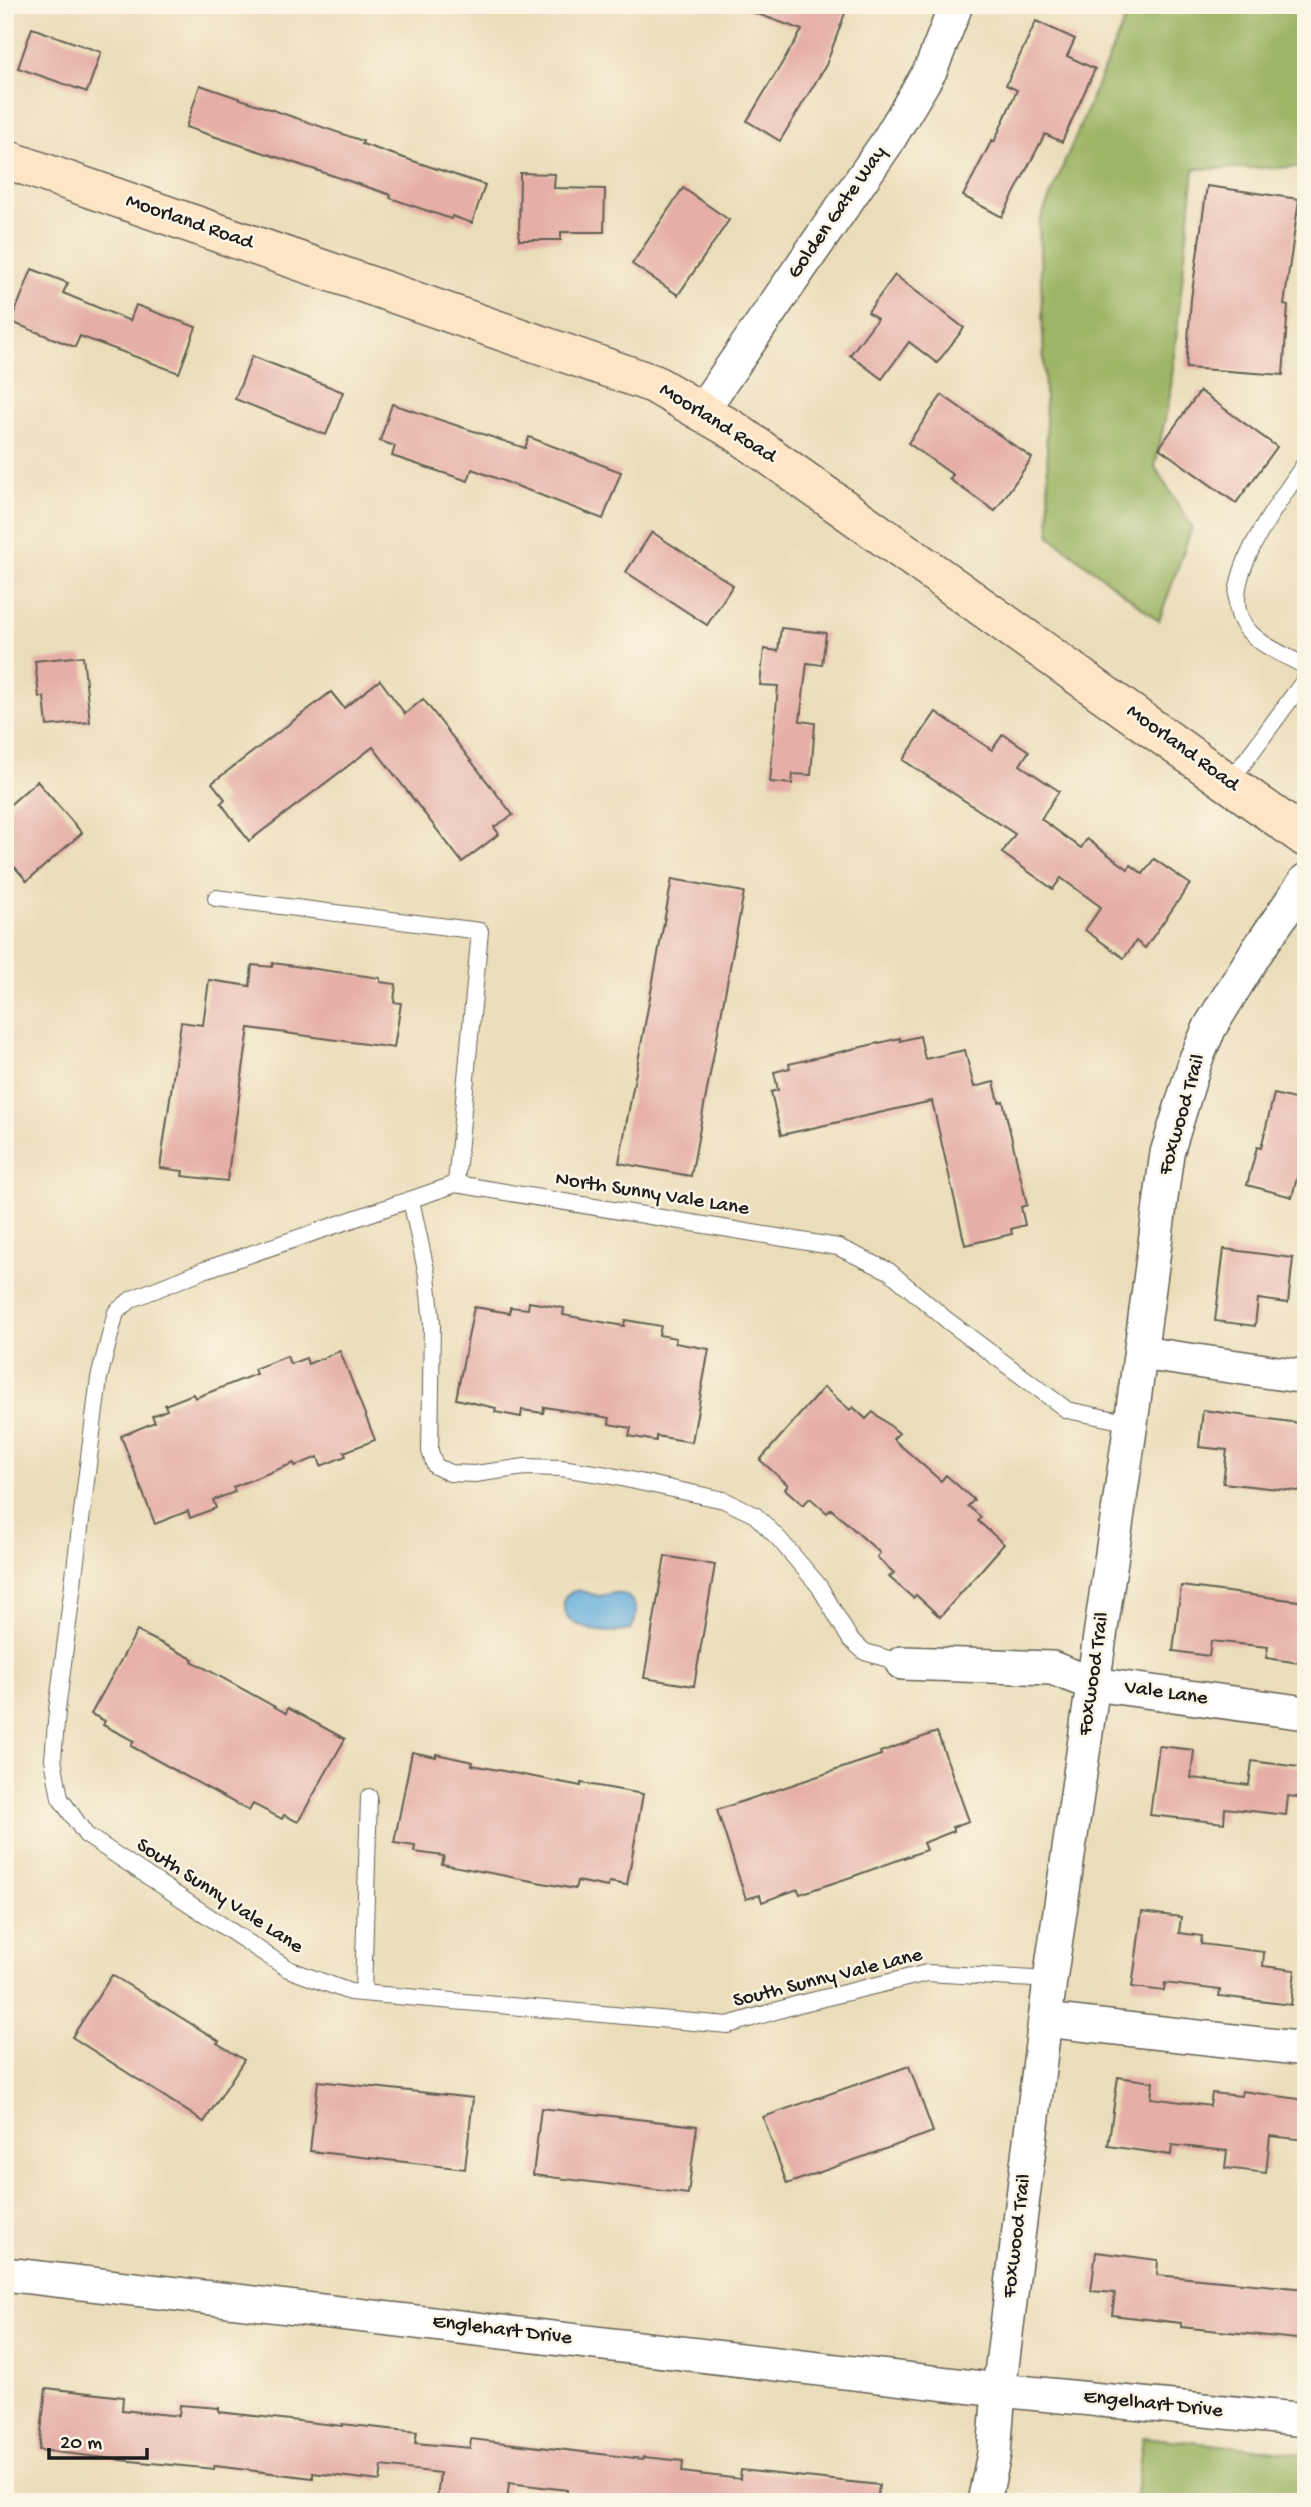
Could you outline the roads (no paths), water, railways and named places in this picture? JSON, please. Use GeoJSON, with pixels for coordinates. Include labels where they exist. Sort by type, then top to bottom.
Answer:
{"type":"FeatureCollection","features":[{"type":"Feature","properties":{"kind":"street","name":"Golden Gate Way"},"geometry":{"type":"LineString","coordinates":[[702,410],[886,144],[931,69],[956,5]]}},
{"type":"Feature","properties":{"kind":"street","name":"Moorland Road"},"geometry":{"type":"LineString","coordinates":[[5,159],[654,384],[702,410],[758,447],[1306,838]]}},
{"type":"Feature","properties":{"kind":"street","name":"Foxwood Trail"},"geometry":{"type":"LineString","coordinates":[[984,2502],[994,2454],[999,2390],[1050,1980],[1141,1353],[1167,1153],[1196,1059],[1210,1027],[1255,954],[1306,880]]}},
{"type":"Feature","properties":{"kind":"street"},"geometry":{"type":"LineString","coordinates":[[1141,1353],[1306,1377]]}},
{"type":"Feature","properties":{"kind":"street","name":"Vale Lane"},"geometry":{"type":"LineString","coordinates":[[902,1663],[1052,1668],[1093,1684],[1306,1713]]}},
{"type":"Feature","properties":{"kind":"street"},"geometry":{"type":"LineString","coordinates":[[1045,2020],[1306,2049]]}},
{"type":"Feature","properties":{"kind":"street","name":"Englehart Drive"},"geometry":{"type":"LineString","coordinates":[[6,2281],[999,2390]]}},
{"type":"Feature","properties":{"kind":"street","name":"Engelhart Drive"},"geometry":{"type":"LineString","coordinates":[[999,2390],[1306,2420]]}},
{"type":"Feature","properties":{"kind":"lane"},"geometry":{"type":"LineString","coordinates":[[1306,461],[1260,531],[1241,573],[1237,606],[1244,625],[1260,641],[1306,667]]}},
{"type":"Feature","properties":{"kind":"lane"},"geometry":{"type":"LineString","coordinates":[[1229,783],[1306,678]]}},
{"type":"Feature","properties":{"kind":"lane"},"geometry":{"type":"LineString","coordinates":[[216,898],[480,931],[456,1184]]}},
{"type":"Feature","properties":{"kind":"lane","name":"North Sunny Vale Lane"},"geometry":{"type":"LineString","coordinates":[[132,1298],[204,1270],[456,1184],[838,1247],[890,1271],[948,1321],[1068,1410],[1131,1423]]}},
{"type":"Feature","properties":{"kind":"lane"},"geometry":{"type":"LineString","coordinates":[[411,1200],[427,1275],[431,1311],[430,1451],[435,1466],[450,1474],[475,1474],[525,1467],[561,1468],[691,1491],[724,1500],[755,1515],[779,1539],[818,1586],[850,1639],[866,1652],[902,1663]]}},
{"type":"Feature","properties":{"kind":"lane","name":"South Sunny Vale Lane"},"geometry":{"type":"LineString","coordinates":[[132,1298],[116,1312],[99,1378],[57,1711],[53,1759],[60,1798],[86,1835],[288,1969],[350,1992],[728,2025],[799,2004],[928,1973],[1050,1980]]}},
{"type":"Feature","properties":{"kind":"lane"},"geometry":{"type":"LineString","coordinates":[[363,1993],[369,1797]]}},
{"type":"Feature","properties":{"kind":"water"},"geometry":{"type":"Polygon","coordinates":[[[577,1590],[599,1596],[615,1593],[626,1595],[636,1611],[630,1630],[596,1631],[574,1623],[567,1616],[564,1607],[566,1595],[577,1590]]]}}]}
